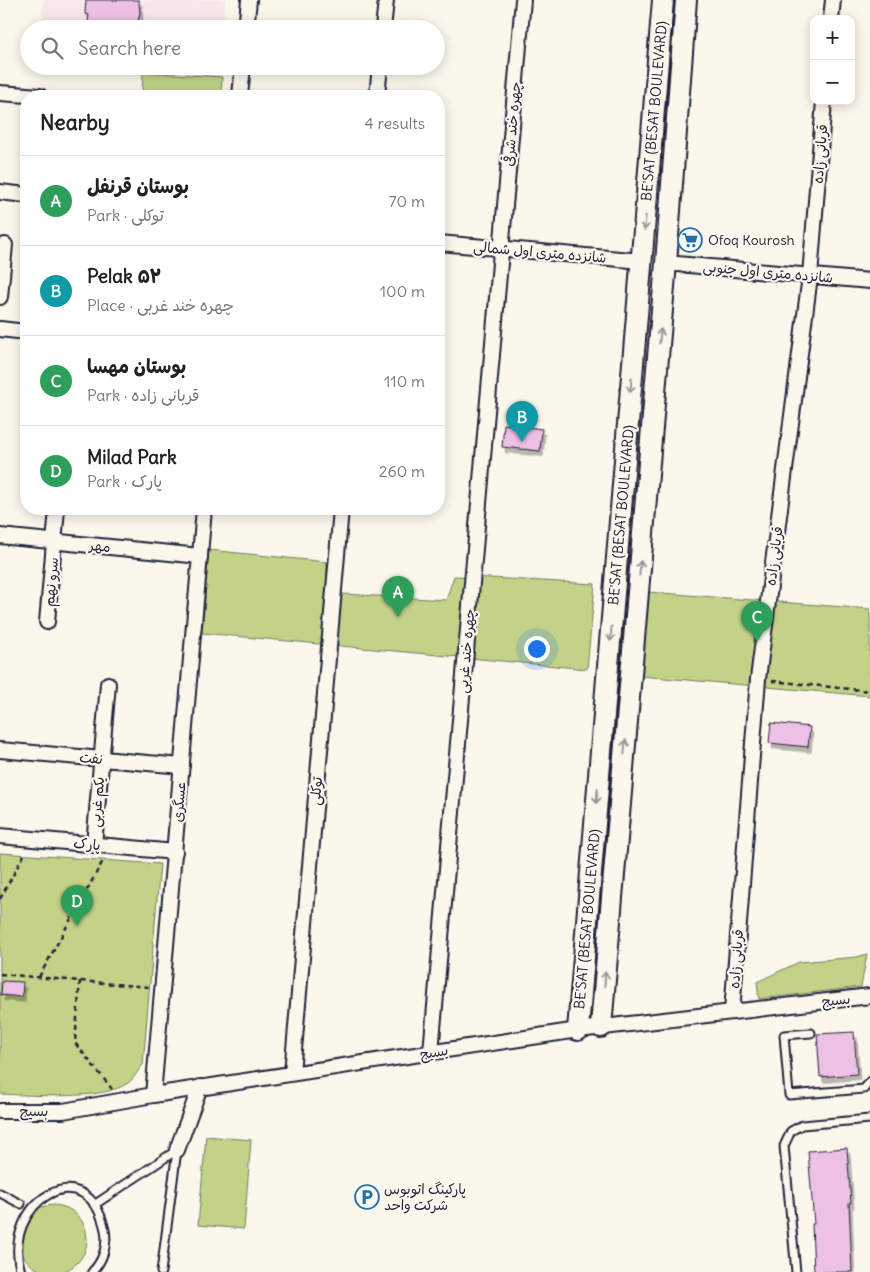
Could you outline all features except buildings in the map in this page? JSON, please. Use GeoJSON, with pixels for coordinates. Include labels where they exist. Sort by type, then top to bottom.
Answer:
{"type":"FeatureCollection","features":[{"type":"Feature","properties":{"kind":"street"},"geometry":{"type":"LineString","coordinates":[[247,20],[249,0]]}},
{"type":"Feature","properties":{"kind":"street"},"geometry":{"type":"LineString","coordinates":[[384,20],[386,0]]}},
{"type":"Feature","properties":{"kind":"street","name":"چهره خند شرقی"},"geometry":{"type":"LineString","coordinates":[[501,249],[523,0]]}},
{"type":"Feature","properties":{"kind":"street","name":"BE'SAT (BESAT BOULEVARD)"},"geometry":{"type":"LineString","coordinates":[[578,1030],[663,0]]}},
{"type":"Feature","properties":{"kind":"street","name":"BE'SAT (BESAT BOULEVARD)"},"geometry":{"type":"LineString","coordinates":[[601,1027],[666,263],[686,0]]}},
{"type":"Feature","properties":{"kind":"street"},"geometry":{"type":"LineString","coordinates":[[831,15],[833,0]]}},
{"type":"Feature","properties":{"kind":"street"},"geometry":{"type":"LineString","coordinates":[[241,90],[242,75]]}},
{"type":"Feature","properties":{"kind":"street"},"geometry":{"type":"LineString","coordinates":[[378,90],[379,75]]}},
{"type":"Feature","properties":{"kind":"street"},"geometry":{"type":"LineString","coordinates":[[0,93],[20,94]]}},
{"type":"Feature","properties":{"kind":"street","name":"قربانی زاده"},"geometry":{"type":"LineString","coordinates":[[732,1012],[758,679],[810,276],[824,105]]}},
{"type":"Feature","properties":{"kind":"street"},"geometry":{"type":"LineString","coordinates":[[0,192],[20,194]]}},
{"type":"Feature","properties":{"kind":"street","name":"شانزده متری اول شمالی"},"geometry":{"type":"LineString","coordinates":[[445,244],[642,261]]}},
{"type":"Feature","properties":{"kind":"street"},"geometry":{"type":"LineString","coordinates":[[0,297],[5,245]]}},
{"type":"Feature","properties":{"kind":"street","name":"چهره خند غربی"},"geometry":{"type":"LineString","coordinates":[[431,1052],[501,249]]}},
{"type":"Feature","properties":{"kind":"street"},"geometry":{"type":"LineString","coordinates":[[642,261],[666,263]]}},
{"type":"Feature","properties":{"kind":"street","name":"شانزده متری اول جنوبی"},"geometry":{"type":"LineString","coordinates":[[666,263],[870,282]]}},
{"type":"Feature","properties":{"kind":"street"},"geometry":{"type":"LineString","coordinates":[[0,329],[20,331]]}},
{"type":"Feature","properties":{"kind":"street","name":"سرو نهم"},"geometry":{"type":"LineString","coordinates":[[47,622],[56,515]]}},
{"type":"Feature","properties":{"kind":"street","name":"عسگری"},"geometry":{"type":"LineString","coordinates":[[153,1094],[203,515]]}},
{"type":"Feature","properties":{"kind":"street","name":"توکلی"},"geometry":{"type":"LineString","coordinates":[[292,1073],[340,515]]}},
{"type":"Feature","properties":{"kind":"street","name":"مهر"},"geometry":{"type":"LineString","coordinates":[[0,536],[200,556]]}},
{"type":"Feature","properties":{"kind":"street","name":"یکم غربی"},"geometry":{"type":"LineString","coordinates":[[94,844],[108,684]]}},
{"type":"Feature","properties":{"kind":"street","name":"نفت"},"geometry":{"type":"LineString","coordinates":[[0,750],[182,766]]}},
{"type":"Feature","properties":{"kind":"street","name":"پارک"},"geometry":{"type":"LineString","coordinates":[[0,836],[174,852]]}},
{"type":"Feature","properties":{"kind":"street","name":"بسیج"},"geometry":{"type":"LineString","coordinates":[[0,1111],[63,1111],[153,1094],[578,1030],[870,996]]}},
{"type":"Feature","properties":{"kind":"street"},"geometry":{"type":"LineString","coordinates":[[177,1150],[200,1087]]}},
{"type":"Feature","properties":{"kind":"lane"},"geometry":{"type":"LineString","coordinates":[[811,1033],[784,1035],[788,1095],[864,1089],[870,1082]]}},
{"type":"Feature","properties":{"kind":"lane"},"geometry":{"type":"LineString","coordinates":[[796,1272],[784,1146],[791,1131],[802,1125],[870,1119]]}},
{"type":"Feature","properties":{"kind":"lane"},"geometry":{"type":"LineString","coordinates":[[94,1205],[177,1150]]}},
{"type":"Feature","properties":{"kind":"lane"},"geometry":{"type":"LineString","coordinates":[[161,1272],[177,1150]]}},
{"type":"Feature","properties":{"kind":"lane"},"geometry":{"type":"LineString","coordinates":[[41,1192],[65,1189],[81,1195],[94,1205],[102,1219],[106,1236],[104,1252],[97,1267],[92,1272]]}},
{"type":"Feature","properties":{"kind":"lane"},"geometry":{"type":"LineString","coordinates":[[0,1193],[22,1205]]}},
{"type":"Feature","properties":{"kind":"lane"},"geometry":{"type":"LineString","coordinates":[[11,1255],[21,1272]]}},
{"type":"Feature","properties":{"kind":"path"},"geometry":{"type":"LineString","coordinates":[[758,679],[870,691]]}},
{"type":"Feature","properties":{"kind":"path"},"geometry":{"type":"LineString","coordinates":[[39,977],[102,860],[119,847]]}},
{"type":"Feature","properties":{"kind":"path"},"geometry":{"type":"LineString","coordinates":[[0,899],[24,855]]}},
{"type":"Feature","properties":{"kind":"path"},"geometry":{"type":"LineString","coordinates":[[0,974],[163,987]]}},
{"type":"Feature","properties":{"kind":"path"},"geometry":{"type":"LineString","coordinates":[[80,981],[76,1043],[113,1089]]}},
{"type":"Feature","properties":{"kind":"shaded area"},"geometry":{"type":"Polygon","coordinates":[[[43,0],[225,0],[223,20],[42,20],[43,0]]]}},
{"type":"Feature","properties":{"kind":"shaded area"},"geometry":{"type":"Polygon","coordinates":[[[193,75],[218,75],[218,77],[193,75]]]}},
{"type":"Feature","properties":{"kind":"green space"},"geometry":{"type":"Polygon","coordinates":[[[143,75],[222,77],[221,90],[142,90],[143,75]]]}},
{"type":"Feature","properties":{"kind":"green space"},"geometry":{"type":"Polygon","coordinates":[[[209,550],[327,562],[326,593],[446,600],[454,576],[595,584],[587,669],[202,633],[209,550]]]}},
{"type":"Feature","properties":{"kind":"green space"},"geometry":{"type":"Polygon","coordinates":[[[648,592],[870,609],[870,696],[641,676],[648,592]]]}},
{"type":"Feature","properties":{"kind":"green space"},"geometry":{"type":"Polygon","coordinates":[[[0,853],[160,864],[143,1065],[128,1083],[116,1089],[85,1095],[0,1094],[0,853]]]}},
{"type":"Feature","properties":{"kind":"green space"},"geometry":{"type":"Polygon","coordinates":[[[867,954],[861,987],[759,999],[757,982],[799,962],[857,957],[867,954]]]}},
{"type":"Feature","properties":{"kind":"green space"},"geometry":{"type":"Polygon","coordinates":[[[206,1136],[251,1140],[244,1229],[198,1225],[206,1136]]]}},
{"type":"Feature","properties":{"kind":"green space"},"geometry":{"type":"Polygon","coordinates":[[[53,1205],[66,1208],[77,1215],[84,1226],[87,1239],[84,1252],[77,1263],[66,1270],[53,1273],[40,1270],[29,1263],[22,1252],[19,1239],[22,1226],[29,1215],[40,1208],[53,1205]]]}},
{"type":"Feature","properties":{"kind":"place","name":"Ofoq Kourosh"},"geometry":{"type":"Point","coordinates":[690,240]}},
{"type":"Feature","properties":{"kind":"place","name":"Pelak ۵۲"},"geometry":{"type":"Point","coordinates":[522,442]}},
{"type":"Feature","properties":{"kind":"place","name":"بوستان قرنفل"},"geometry":{"type":"Point","coordinates":[398,617]}},
{"type":"Feature","properties":{"kind":"place","name":"بوستان مهسا"},"geometry":{"type":"Point","coordinates":[757,642]}},
{"type":"Feature","properties":{"kind":"place","name":"Milad Park"},"geometry":{"type":"Point","coordinates":[77,926]}},
{"type":"Feature","properties":{"kind":"place","name":"پارکینگ اتوبوس شرکت واحد"},"geometry":{"type":"Point","coordinates":[367,1197]}}]}
